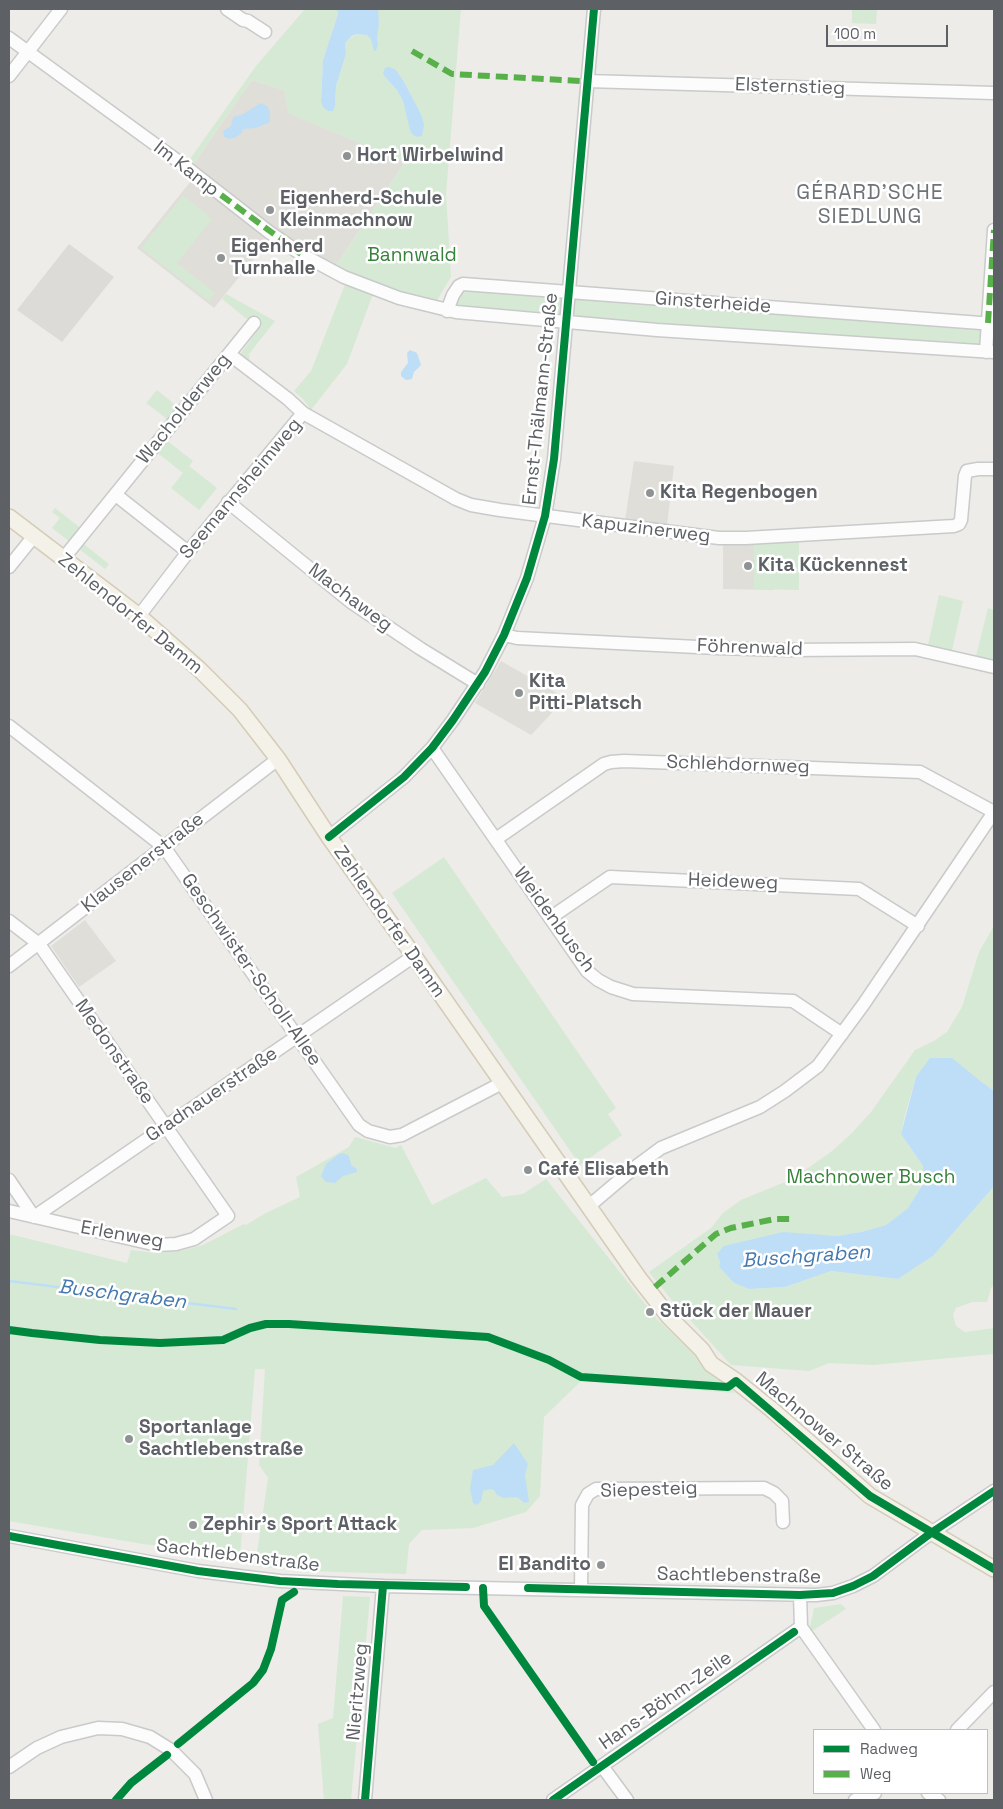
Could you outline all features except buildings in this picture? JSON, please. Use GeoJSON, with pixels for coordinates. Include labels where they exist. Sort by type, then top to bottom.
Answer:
{"type":"FeatureCollection","features":[{"type":"Feature","properties":{"kind":"main road","name":"Zehlendorfer Damm"},"geometry":{"type":"LineString","coordinates":[[9,517],[139,616],[199,669],[240,710],[278,759],[329,837],[650,1294],[669,1317],[716,1363]]}},
{"type":"Feature","properties":{"kind":"main road","name":"Machnower Straße"},"geometry":{"type":"LineString","coordinates":[[716,1363],[870,1496],[994,1569]]}},
{"type":"Feature","properties":{"kind":"street"},"geometry":{"type":"LineString","coordinates":[[9,76],[61,9]]}},
{"type":"Feature","properties":{"kind":"street"},"geometry":{"type":"LineString","coordinates":[[227,9],[265,32]]}},
{"type":"Feature","properties":{"kind":"street","name":"Ernst-Thälmann-Straße"},"geometry":{"type":"LineString","coordinates":[[329,837],[404,777],[432,748],[478,684],[504,635],[527,578],[545,516],[554,459],[594,9]]}},
{"type":"Feature","properties":{"kind":"street","name":"Im Kamp"},"geometry":{"type":"LineString","coordinates":[[9,38],[182,164],[301,254],[333,272],[370,288]]}},
{"type":"Feature","properties":{"kind":"street","name":"Elsternstieg"},"geometry":{"type":"LineString","coordinates":[[587,81],[994,93]]}},
{"type":"Feature","properties":{"kind":"street"},"geometry":{"type":"LineString","coordinates":[[990,352],[994,230]]}},
{"type":"Feature","properties":{"kind":"street","name":"Ginsterheide"},"geometry":{"type":"LineString","coordinates":[[447,311],[453,295],[459,286],[463,284],[991,324]]}},
{"type":"Feature","properties":{"kind":"street","name":"Ginsterheide"},"geometry":{"type":"LineString","coordinates":[[370,288],[447,311],[657,330],[990,352]]}},
{"type":"Feature","properties":{"kind":"street","name":"Wacholderweg"},"geometry":{"type":"LineString","coordinates":[[63,559],[254,323]]}},
{"type":"Feature","properties":{"kind":"street","name":"Seemannsheimweg"},"geometry":{"type":"LineString","coordinates":[[139,616],[228,502],[304,413],[229,354]]}},
{"type":"Feature","properties":{"kind":"street","name":"Kapuzinerweg"},"geometry":{"type":"LineString","coordinates":[[304,413],[456,499],[488,508],[719,538],[954,526],[959,524],[961,520],[967,471],[994,468]]}},
{"type":"Feature","properties":{"kind":"street"},"geometry":{"type":"LineString","coordinates":[[116,495],[188,552]]}},
{"type":"Feature","properties":{"kind":"street","name":"Machaweg"},"geometry":{"type":"LineString","coordinates":[[228,502],[351,602],[421,649],[478,684]]}},
{"type":"Feature","properties":{"kind":"street"},"geometry":{"type":"LineString","coordinates":[[9,567],[34,536]]}},
{"type":"Feature","properties":{"kind":"street","name":"Föhrenwald"},"geometry":{"type":"LineString","coordinates":[[504,635],[517,638],[717,648],[789,650],[915,649],[994,667]]}},
{"type":"Feature","properties":{"kind":"street","name":"Geschwister-Scholl-Allee"},"geometry":{"type":"LineString","coordinates":[[9,726],[164,847],[359,1125],[368,1131],[390,1137],[402,1135],[502,1083]]}},
{"type":"Feature","properties":{"kind":"street","name":"Weidenbusch"},"geometry":{"type":"LineString","coordinates":[[432,748],[587,970],[598,980],[611,988],[633,994],[793,1001],[842,1034]]}},
{"type":"Feature","properties":{"kind":"street","name":"Klausenerstraße"},"geometry":{"type":"LineString","coordinates":[[9,966],[278,759]]}},
{"type":"Feature","properties":{"kind":"street","name":"Schlehdornweg"},"geometry":{"type":"LineString","coordinates":[[496,839],[604,764],[624,761],[920,772],[994,812]]}},
{"type":"Feature","properties":{"kind":"street"},"geometry":{"type":"LineString","coordinates":[[589,1206],[661,1148],[760,1107],[818,1066],[918,926],[994,812]]}},
{"type":"Feature","properties":{"kind":"street","name":"Heideweg"},"geometry":{"type":"LineString","coordinates":[[550,918],[610,877],[859,889],[918,926]]}},
{"type":"Feature","properties":{"kind":"street","name":"Medonstraße"},"geometry":{"type":"LineString","coordinates":[[9,921],[38,944],[228,1216]]}},
{"type":"Feature","properties":{"kind":"street","name":"Gradnauerstraße"},"geometry":{"type":"LineString","coordinates":[[34,1217],[414,956]]}},
{"type":"Feature","properties":{"kind":"street"},"geometry":{"type":"LineString","coordinates":[[9,1180],[34,1217]]}},
{"type":"Feature","properties":{"kind":"street","name":"Erlenweg"},"geometry":{"type":"LineString","coordinates":[[9,1211],[157,1245],[176,1244],[194,1239],[228,1216]]}},
{"type":"Feature","properties":{"kind":"street","name":"Siepesteig"},"geometry":{"type":"LineString","coordinates":[[581,1589],[582,1505],[588,1494],[596,1489],[764,1488],[781,1499],[783,1522]]}},
{"type":"Feature","properties":{"kind":"street","name":"Sachtlebenstraße"},"geometry":{"type":"LineString","coordinates":[[9,1536],[198,1570],[280,1581],[383,1586],[800,1595],[833,1593],[863,1582],[931,1532],[994,1491]]}},
{"type":"Feature","properties":{"kind":"street","name":"Nieritzweg"},"geometry":{"type":"LineString","coordinates":[[365,1800],[383,1586]]}},
{"type":"Feature","properties":{"kind":"street"},"geometry":{"type":"LineString","coordinates":[[800,1595],[801,1627],[873,1729]]}},
{"type":"Feature","properties":{"kind":"street","name":"Hans-Böhm-Zeile"},"geometry":{"type":"LineString","coordinates":[[553,1800],[801,1627]]}},
{"type":"Feature","properties":{"kind":"street"},"geometry":{"type":"LineString","coordinates":[[959,1729],[994,1692]]}},
{"type":"Feature","properties":{"kind":"street"},"geometry":{"type":"LineString","coordinates":[[9,1767],[37,1748],[61,1737],[98,1728],[122,1729],[150,1737],[171,1750],[194,1774],[206,1800]]}},
{"type":"Feature","properties":{"kind":"street"},"geometry":{"type":"LineString","coordinates":[[602,1766],[627,1800]]}},
{"type":"Feature","properties":{"kind":"street"},"geometry":{"type":"LineString","coordinates":[[856,1800],[872,1794]]}},
{"type":"Feature","properties":{"kind":"shaded area","name":"Eigenherd-Schule Kleinmachnow"},"geometry":{"type":"Polygon","coordinates":[[[252,80],[284,90],[289,113],[405,162],[336,266],[270,239],[214,308],[137,248],[191,181],[190,169],[252,80]]]}},
{"type":"Feature","properties":{"kind":"shaded area"},"geometry":{"type":"Polygon","coordinates":[[[69,244],[114,277],[62,342],[17,310],[69,244]]]}},
{"type":"Feature","properties":{"kind":"shaded area","name":"Kita Regenbogen"},"geometry":{"type":"Polygon","coordinates":[[[634,461],[674,466],[667,526],[625,520],[634,461]]]}},
{"type":"Feature","properties":{"kind":"shaded area","name":"Kita Kückennest"},"geometry":{"type":"Polygon","coordinates":[[[723,542],[774,543],[774,590],[723,589],[723,542]]]}},
{"type":"Feature","properties":{"kind":"shaded area","name":"Kita Pitti-Platsch"},"geometry":{"type":"Polygon","coordinates":[[[501,661],[566,698],[531,735],[475,703],[501,661]]]}},
{"type":"Feature","properties":{"kind":"shaded area"},"geometry":{"type":"Polygon","coordinates":[[[85,920],[116,961],[79,987],[51,946],[85,920]]]}},
{"type":"Feature","properties":{"kind":"green space","name":"Bannwald"},"geometry":{"type":"Polygon","coordinates":[[[305,9],[337,9],[338,14],[323,60],[321,102],[323,107],[335,106],[336,86],[346,54],[345,43],[356,34],[367,35],[378,44],[378,9],[461,9],[446,194],[451,277],[436,302],[402,293],[336,266],[405,162],[288,113],[284,90],[252,80],[190,169],[185,166],[256,66],[305,9]],[[396,70],[385,77],[397,90],[407,115],[421,114],[396,70]]]}},
{"type":"Feature","properties":{"kind":"green space"},"geometry":{"type":"Polygon","coordinates":[[[852,9],[877,9],[876,24],[852,23],[852,9]]]}},
{"type":"Feature","properties":{"kind":"green space"},"geometry":{"type":"Polygon","coordinates":[[[183,195],[212,219],[177,263],[215,293],[209,301],[141,248],[183,195]]]}},
{"type":"Feature","properties":{"kind":"green space","name":"Bannwald"},"geometry":{"type":"Polygon","coordinates":[[[346,282],[373,294],[347,364],[311,410],[294,391],[311,371],[346,282]]]}},
{"type":"Feature","properties":{"kind":"green space"},"geometry":{"type":"Polygon","coordinates":[[[459,286],[994,324],[994,352],[456,312],[450,303],[459,286]]]}},
{"type":"Feature","properties":{"kind":"green space"},"geometry":{"type":"Polygon","coordinates":[[[226,294],[275,321],[249,354],[250,365],[239,356],[257,331],[248,320],[222,299],[226,294]]]}},
{"type":"Feature","properties":{"kind":"green space"},"geometry":{"type":"Polygon","coordinates":[[[157,390],[177,406],[167,419],[146,403],[157,390]]]}},
{"type":"Feature","properties":{"kind":"green space"},"geometry":{"type":"Polygon","coordinates":[[[165,439],[193,461],[189,466],[217,488],[199,510],[171,488],[183,473],[155,451],[165,439]]]}},
{"type":"Feature","properties":{"kind":"green space"},"geometry":{"type":"Polygon","coordinates":[[[55,508],[82,529],[76,538],[109,564],[105,569],[52,528],[60,518],[52,512],[55,508]]]}},
{"type":"Feature","properties":{"kind":"green space"},"geometry":{"type":"Polygon","coordinates":[[[799,541],[799,590],[754,589],[754,542],[799,541]]]}},
{"type":"Feature","properties":{"kind":"green space"},"geometry":{"type":"Polygon","coordinates":[[[939,595],[963,601],[952,651],[928,645],[939,595]]]}},
{"type":"Feature","properties":{"kind":"green space"},"geometry":{"type":"Polygon","coordinates":[[[988,608],[994,610],[994,661],[976,656],[988,608]]]}},
{"type":"Feature","properties":{"kind":"green space"},"geometry":{"type":"Polygon","coordinates":[[[444,857],[616,1108],[608,1114],[622,1135],[580,1165],[392,893],[444,857]]]}},
{"type":"Feature","properties":{"kind":"green space","name":"Machnower Busch"},"geometry":{"type":"Polygon","coordinates":[[[994,926],[994,1091],[979,1080],[916,1077],[901,1134],[923,1166],[924,1181],[908,1208],[886,1225],[861,1232],[837,1236],[819,1235],[717,1254],[720,1262],[719,1267],[734,1283],[749,1289],[785,1287],[831,1271],[898,1279],[933,1256],[994,1186],[994,1284],[987,1302],[972,1302],[956,1308],[953,1315],[956,1326],[965,1332],[994,1328],[994,1354],[873,1365],[829,1363],[809,1371],[731,1365],[649,1272],[711,1228],[723,1213],[741,1200],[785,1182],[804,1171],[832,1151],[852,1133],[871,1112],[915,1050],[947,1032],[962,1007],[979,952],[994,926]]]}},
{"type":"Feature","properties":{"kind":"green space"},"geometry":{"type":"Polygon","coordinates":[[[355,1137],[396,1148],[401,1145],[432,1205],[486,1178],[502,1197],[523,1194],[546,1179],[657,1319],[735,1393],[581,1381],[544,1417],[540,1496],[526,1512],[473,1528],[422,1530],[409,1544],[406,1574],[306,1571],[255,1566],[268,1478],[259,1465],[265,1369],[255,1369],[240,1556],[143,1544],[9,1521],[9,1234],[127,1263],[131,1250],[155,1253],[180,1251],[203,1245],[300,1197],[296,1177],[349,1147],[355,1137]]]}},
{"type":"Feature","properties":{"kind":"green space"},"geometry":{"type":"Polygon","coordinates":[[[343,1596],[370,1597],[351,1800],[324,1800],[318,1724],[333,1718],[343,1596]]]}},
{"type":"Feature","properties":{"kind":"green space"},"geometry":{"type":"Polygon","coordinates":[[[841,1604],[846,1609],[812,1631],[810,1627],[814,1608],[841,1604]]]}},
{"type":"Feature","properties":{"kind":"water"},"geometry":{"type":"Polygon","coordinates":[[[337,9],[378,9],[378,44],[376,51],[374,51],[371,39],[367,35],[356,34],[345,43],[346,54],[336,86],[335,106],[333,111],[328,111],[321,102],[323,60],[338,14],[337,9]]]}},
{"type":"Feature","properties":{"kind":"water"},"geometry":{"type":"Polygon","coordinates":[[[389,67],[396,70],[403,80],[421,114],[424,125],[422,136],[413,135],[410,130],[403,101],[397,90],[383,73],[385,68],[389,67]]]}},
{"type":"Feature","properties":{"kind":"water"},"geometry":{"type":"Polygon","coordinates":[[[261,103],[267,106],[270,112],[270,122],[256,128],[243,129],[241,134],[234,138],[224,137],[223,131],[231,126],[233,117],[241,115],[261,103]]]}},
{"type":"Feature","properties":{"kind":"water"},"geometry":{"type":"Polygon","coordinates":[[[410,350],[417,353],[421,365],[414,372],[412,379],[406,380],[401,376],[401,372],[408,363],[407,353],[410,350]]]}},
{"type":"Feature","properties":{"kind":"water"},"geometry":{"type":"Polygon","coordinates":[[[930,1058],[952,1058],[994,1091],[994,1186],[989,1192],[933,1256],[898,1279],[831,1271],[785,1287],[749,1289],[734,1283],[719,1267],[720,1262],[717,1254],[724,1246],[783,1232],[837,1236],[861,1232],[886,1225],[908,1208],[924,1182],[923,1166],[901,1134],[916,1077],[930,1058]]]}},
{"type":"Feature","properties":{"kind":"water"},"geometry":{"type":"Polygon","coordinates":[[[343,1153],[349,1156],[351,1165],[357,1169],[357,1172],[343,1176],[335,1183],[326,1182],[321,1176],[326,1164],[343,1153]]]}},
{"type":"Feature","properties":{"kind":"water"},"geometry":{"type":"Polygon","coordinates":[[[514,1443],[528,1464],[525,1475],[529,1502],[525,1503],[517,1497],[504,1498],[490,1489],[483,1491],[481,1501],[477,1505],[473,1503],[470,1489],[473,1470],[493,1465],[514,1443]]]}},
{"type":"Feature","properties":{"kind":"waterway","name":"Buschgraben"},"geometry":{"type":"LineString","coordinates":[[9,1281],[236,1309]]}},
{"type":"Feature","properties":{"kind":"marked path"},"geometry":{"type":"LineString","coordinates":[[412,51],[452,74],[581,81]]}},
{"type":"Feature","properties":{"kind":"marked path"},"geometry":{"type":"LineString","coordinates":[[221,195],[301,254]]}},
{"type":"Feature","properties":{"kind":"marked path"},"geometry":{"type":"LineString","coordinates":[[988,323],[994,230]]}},
{"type":"Feature","properties":{"kind":"marked path"},"geometry":{"type":"LineString","coordinates":[[655,1287],[716,1234],[731,1228],[775,1219],[793,1219]]}},
{"type":"Feature","properties":{"kind":"cycle path"},"geometry":{"type":"LineString","coordinates":[[329,837],[404,777],[432,748],[485,672],[504,635],[527,578],[545,516],[554,459],[594,9]]}},
{"type":"Feature","properties":{"kind":"cycle path"},"geometry":{"type":"LineString","coordinates":[[9,1330],[100,1340],[160,1343],[223,1340],[250,1328],[266,1324],[488,1337],[549,1360],[581,1377],[728,1387],[736,1381],[870,1496],[994,1569]]}},
{"type":"Feature","properties":{"kind":"cycle path"},"geometry":{"type":"LineString","coordinates":[[528,1588],[800,1595],[833,1593],[873,1576],[931,1533],[994,1491]]}},
{"type":"Feature","properties":{"kind":"cycle path"},"geometry":{"type":"LineString","coordinates":[[9,1536],[198,1571],[280,1581],[466,1587]]}},
{"type":"Feature","properties":{"kind":"cycle path"},"geometry":{"type":"LineString","coordinates":[[365,1800],[383,1586]]}},
{"type":"Feature","properties":{"kind":"cycle path"},"geometry":{"type":"LineString","coordinates":[[483,1588],[484,1606],[593,1762]]}},
{"type":"Feature","properties":{"kind":"cycle path"},"geometry":{"type":"LineString","coordinates":[[178,1744],[253,1683],[263,1670],[271,1649],[282,1600],[294,1592]]}},
{"type":"Feature","properties":{"kind":"cycle path"},"geometry":{"type":"LineString","coordinates":[[553,1800],[794,1632]]}},
{"type":"Feature","properties":{"kind":"cycle path"},"geometry":{"type":"LineString","coordinates":[[116,1800],[131,1783],[167,1755]]}},
{"type":"Feature","properties":{"kind":"place","name":"Hort Wirbelwind"},"geometry":{"type":"Point","coordinates":[347,156]}},
{"type":"Feature","properties":{"kind":"place","name":"Eigenherd-Schule Kleinmachnow"},"geometry":{"type":"Point","coordinates":[270,210]}},
{"type":"Feature","properties":{"kind":"place","name":"Eigenherd Turnhalle"},"geometry":{"type":"Point","coordinates":[221,258]}},
{"type":"Feature","properties":{"kind":"place","name":"Kita Regenbogen"},"geometry":{"type":"Point","coordinates":[650,493]}},
{"type":"Feature","properties":{"kind":"place","name":"Kita Kückennest"},"geometry":{"type":"Point","coordinates":[748,566]}},
{"type":"Feature","properties":{"kind":"place","name":"Kita Pitti-Platsch"},"geometry":{"type":"Point","coordinates":[519,693]}},
{"type":"Feature","properties":{"kind":"place","name":"Café Elisabeth"},"geometry":{"type":"Point","coordinates":[528,1170]}},
{"type":"Feature","properties":{"kind":"place","name":"Stück der Mauer"},"geometry":{"type":"Point","coordinates":[650,1312]}},
{"type":"Feature","properties":{"kind":"place","name":"Sportanlage Sachtlebenstraße"},"geometry":{"type":"Point","coordinates":[129,1439]}},
{"type":"Feature","properties":{"kind":"place","name":"Zephir's Sport Attack"},"geometry":{"type":"Point","coordinates":[193,1525]}},
{"type":"Feature","properties":{"kind":"place","name":"El Bandito"},"geometry":{"type":"Point","coordinates":[601,1565]}},
{"type":"Feature","properties":{"kind":"district","name":"GÉRARD’SCHE SIEDLUNG"},"geometry":{"type":"Point","coordinates":[870,205]}}]}
